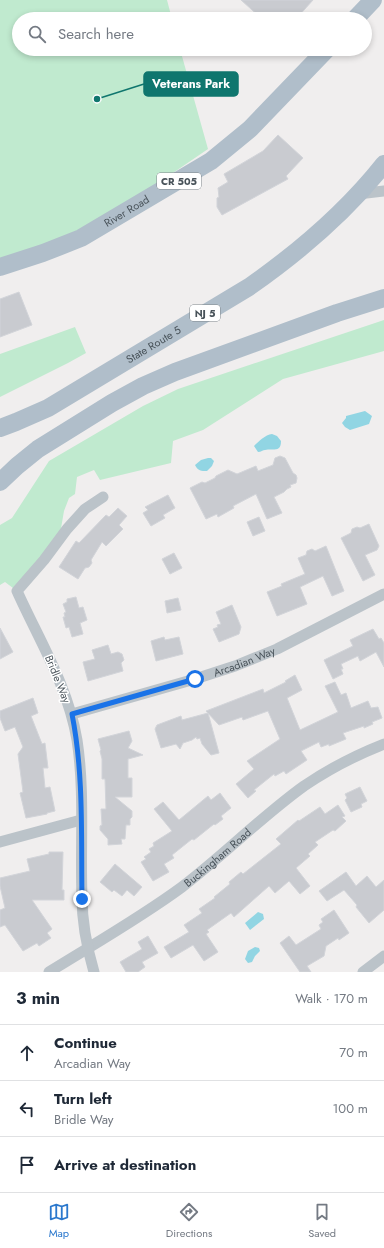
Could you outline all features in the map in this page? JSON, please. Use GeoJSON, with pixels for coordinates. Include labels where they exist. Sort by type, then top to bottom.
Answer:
{"type":"FeatureCollection","features":[{"type":"Feature","properties":{"kind":"main road"},"geometry":{"type":"LineString","coordinates":[[362,12],[373,0]]}},
{"type":"Feature","properties":{"kind":"main road","name":"River Road"},"geometry":{"type":"LineString","coordinates":[[0,267],[43,253],[81,238],[211,161],[250,129],[320,56]]}},
{"type":"Feature","properties":{"kind":"main road","name":"State Route 5"},"geometry":{"type":"LineString","coordinates":[[0,428],[48,408],[249,287],[305,244],[358,194],[384,164]]}},
{"type":"Feature","properties":{"kind":"main road"},"geometry":{"type":"LineString","coordinates":[[0,482],[38,449],[112,403],[143,386],[190,366],[384,298]]}},
{"type":"Feature","properties":{"kind":"street"},"geometry":{"type":"LineString","coordinates":[[358,194],[384,191]]}},
{"type":"Feature","properties":{"kind":"street","name":"Bridle Way"},"geometry":{"type":"LineString","coordinates":[[94,972],[88,948],[82,899],[81,785],[77,741],[72,714],[50,657],[17,591],[85,509],[103,497]]}},
{"type":"Feature","properties":{"kind":"street","name":"Arcadian Way"},"geometry":{"type":"LineString","coordinates":[[72,714],[235,666],[277,649],[384,594]]}},
{"type":"Feature","properties":{"kind":"street","name":"Buckingham Road"},"geometry":{"type":"LineString","coordinates":[[49,972],[156,906],[183,886],[304,786],[358,754],[384,744]]}},
{"type":"Feature","properties":{"kind":"street"},"geometry":{"type":"LineString","coordinates":[[0,842],[81,820]]}},
{"type":"Feature","properties":{"kind":"street"},"geometry":{"type":"LineString","coordinates":[[363,972],[384,956]]}},
{"type":"Feature","properties":{"kind":"green space"},"geometry":{"type":"Polygon","coordinates":[[[0,0],[167,0],[170,12],[12,12],[12,56],[182,56],[208,149],[72,242],[0,266],[0,0]]]}},
{"type":"Feature","properties":{"kind":"green space"},"geometry":{"type":"Polygon","coordinates":[[[384,320],[384,351],[283,379],[203,430],[173,441],[171,463],[100,480],[94,470],[77,477],[75,494],[69,498],[64,511],[59,540],[17,591],[5,582],[0,585],[0,525],[12,518],[49,461],[143,406],[178,389],[384,320]]]}},
{"type":"Feature","properties":{"kind":"green space"},"geometry":{"type":"Polygon","coordinates":[[[75,327],[86,353],[0,397],[0,354],[75,327]]]}},
{"type":"Feature","properties":{"kind":"water"},"geometry":{"type":"Polygon","coordinates":[[[365,411],[372,416],[369,424],[350,430],[342,423],[346,416],[365,411]]]}},
{"type":"Feature","properties":{"kind":"water"},"geometry":{"type":"Polygon","coordinates":[[[272,434],[277,436],[281,441],[280,447],[278,449],[258,452],[254,446],[260,440],[272,434]]]}},
{"type":"Feature","properties":{"kind":"water"},"geometry":{"type":"Polygon","coordinates":[[[211,458],[214,461],[212,466],[207,471],[199,470],[195,465],[201,460],[211,458]]]}},
{"type":"Feature","properties":{"kind":"water"},"geometry":{"type":"Polygon","coordinates":[[[258,912],[263,914],[264,919],[250,930],[245,923],[258,912]]]}},
{"type":"Feature","properties":{"kind":"water"},"geometry":{"type":"Polygon","coordinates":[[[255,947],[259,948],[260,951],[252,962],[248,963],[245,959],[248,951],[255,947]]]}},
{"type":"Feature","properties":{"kind":"building"},"geometry":{"type":"Polygon","coordinates":[[[241,0],[313,0],[302,12],[254,12],[241,0]]]}},
{"type":"Feature","properties":{"kind":"building"},"geometry":{"type":"Polygon","coordinates":[[[278,135],[303,158],[286,176],[288,179],[222,215],[217,207],[217,198],[219,197],[218,188],[228,182],[224,174],[263,151],[278,135]]]}},
{"type":"Feature","properties":{"kind":"building"},"geometry":{"type":"Polygon","coordinates":[[[19,292],[32,325],[0,337],[0,299],[19,292]]]}},
{"type":"Feature","properties":{"kind":"building"},"geometry":{"type":"Polygon","coordinates":[[[280,456],[285,458],[297,478],[296,483],[290,485],[291,487],[274,497],[282,513],[267,519],[256,494],[233,506],[234,508],[218,517],[217,514],[206,519],[190,488],[202,482],[205,483],[228,470],[237,474],[256,466],[258,471],[273,465],[275,458],[280,456]]]}},
{"type":"Feature","properties":{"kind":"building"},"geometry":{"type":"Polygon","coordinates":[[[168,495],[175,508],[163,515],[165,518],[151,526],[143,513],[148,510],[145,507],[168,495]]]}},
{"type":"Feature","properties":{"kind":"building"},"geometry":{"type":"Polygon","coordinates":[[[118,508],[127,516],[119,525],[123,529],[106,546],[102,542],[91,560],[92,563],[89,567],[85,568],[78,579],[59,567],[76,541],[79,543],[106,515],[109,517],[118,508]]]}},
{"type":"Feature","properties":{"kind":"building"},"geometry":{"type":"Polygon","coordinates":[[[259,517],[265,531],[253,536],[247,522],[259,517]]]}},
{"type":"Feature","properties":{"kind":"building"},"geometry":{"type":"Polygon","coordinates":[[[369,524],[379,546],[377,550],[365,555],[375,575],[363,581],[341,538],[351,533],[352,529],[357,527],[360,528],[369,524]]]}},
{"type":"Feature","properties":{"kind":"building"},"geometry":{"type":"Polygon","coordinates":[[[326,546],[344,591],[332,596],[323,576],[300,587],[307,604],[277,616],[267,592],[282,586],[281,584],[305,574],[298,558],[306,555],[307,551],[312,549],[315,551],[326,546]]]}},
{"type":"Feature","properties":{"kind":"building"},"geometry":{"type":"Polygon","coordinates":[[[174,553],[182,568],[170,574],[162,559],[174,553]]]}},
{"type":"Feature","properties":{"kind":"building"},"geometry":{"type":"Polygon","coordinates":[[[76,597],[79,608],[83,607],[87,620],[80,623],[83,634],[72,637],[69,627],[66,628],[63,617],[65,617],[64,613],[66,612],[63,604],[67,602],[67,599],[76,597]]]}},
{"type":"Feature","properties":{"kind":"building"},"geometry":{"type":"Polygon","coordinates":[[[178,598],[181,610],[167,613],[165,601],[178,598]]]}},
{"type":"Feature","properties":{"kind":"building"},"geometry":{"type":"Polygon","coordinates":[[[232,605],[241,627],[239,634],[219,642],[213,629],[218,627],[217,625],[221,624],[216,612],[232,605]]]}},
{"type":"Feature","properties":{"kind":"building"},"geometry":{"type":"Polygon","coordinates":[[[0,628],[13,652],[0,659],[0,628]]]}},
{"type":"Feature","properties":{"kind":"building"},"geometry":{"type":"Polygon","coordinates":[[[373,629],[379,639],[381,638],[384,643],[384,667],[376,652],[360,661],[358,656],[341,664],[343,674],[333,679],[324,660],[353,646],[350,640],[373,629]]]}},
{"type":"Feature","properties":{"kind":"building"},"geometry":{"type":"Polygon","coordinates":[[[164,637],[165,640],[179,637],[183,654],[156,661],[151,641],[164,637]]]}},
{"type":"Feature","properties":{"kind":"building"},"geometry":{"type":"Polygon","coordinates":[[[108,645],[111,654],[118,652],[122,654],[124,660],[121,663],[123,671],[88,681],[83,662],[95,659],[92,650],[108,645]]]}},
{"type":"Feature","properties":{"kind":"building"},"geometry":{"type":"Polygon","coordinates":[[[295,675],[302,690],[287,698],[300,730],[338,712],[325,686],[335,682],[341,695],[346,693],[351,708],[368,701],[371,708],[378,707],[382,718],[372,722],[373,724],[364,728],[364,726],[343,733],[346,739],[329,746],[329,744],[321,747],[319,742],[301,751],[307,760],[286,774],[284,771],[275,776],[274,774],[254,790],[256,791],[248,798],[236,784],[254,769],[247,761],[280,739],[268,711],[243,720],[242,717],[219,725],[206,711],[263,689],[264,693],[286,682],[285,681],[295,675]]]}},
{"type":"Feature","properties":{"kind":"building"},"geometry":{"type":"Polygon","coordinates":[[[33,698],[38,713],[31,716],[42,744],[45,743],[48,768],[43,768],[45,788],[50,787],[55,811],[26,818],[20,793],[23,792],[18,754],[23,747],[15,727],[5,731],[0,718],[0,711],[33,698]]]}},
{"type":"Feature","properties":{"kind":"building"},"geometry":{"type":"Polygon","coordinates":[[[208,713],[219,753],[211,755],[202,744],[200,738],[197,739],[196,737],[183,743],[180,749],[176,744],[161,748],[155,729],[157,725],[181,716],[182,720],[208,713]]]}},
{"type":"Feature","properties":{"kind":"building"},"geometry":{"type":"Polygon","coordinates":[[[129,731],[132,741],[128,748],[143,755],[128,759],[128,778],[132,778],[132,797],[115,797],[132,811],[132,817],[130,819],[130,825],[126,825],[125,839],[121,839],[122,844],[108,845],[108,839],[100,830],[100,826],[102,825],[101,809],[106,809],[105,779],[102,779],[102,759],[98,739],[129,731]]]}},
{"type":"Feature","properties":{"kind":"building"},"geometry":{"type":"Polygon","coordinates":[[[360,787],[367,801],[361,804],[362,807],[351,812],[345,800],[347,798],[345,794],[360,787]]]}},
{"type":"Feature","properties":{"kind":"building"},"geometry":{"type":"Polygon","coordinates":[[[220,793],[231,808],[221,816],[223,819],[215,825],[214,824],[194,840],[192,839],[172,855],[174,858],[164,864],[169,872],[153,881],[141,862],[146,859],[144,857],[151,852],[149,849],[154,846],[153,843],[172,831],[154,809],[163,802],[179,820],[208,796],[211,800],[220,793]]]}},
{"type":"Feature","properties":{"kind":"building"},"geometry":{"type":"Polygon","coordinates":[[[338,805],[345,816],[342,817],[346,821],[335,831],[333,830],[315,842],[318,845],[308,854],[310,856],[296,868],[310,886],[300,894],[289,881],[275,893],[269,886],[234,917],[231,913],[207,930],[209,932],[206,934],[218,952],[204,961],[193,945],[171,958],[164,947],[189,932],[184,925],[202,913],[199,909],[215,898],[214,897],[230,884],[229,882],[241,872],[243,874],[281,844],[276,839],[298,820],[299,821],[320,807],[325,814],[338,805]]]}},
{"type":"Feature","properties":{"kind":"building"},"geometry":{"type":"Polygon","coordinates":[[[49,852],[63,852],[62,890],[64,890],[64,900],[32,900],[52,929],[47,933],[51,938],[39,946],[37,943],[23,951],[5,925],[0,927],[0,910],[5,908],[0,886],[0,878],[30,871],[27,859],[49,854],[49,852]]]}},
{"type":"Feature","properties":{"kind":"building"},"geometry":{"type":"Polygon","coordinates":[[[115,864],[142,887],[134,896],[127,890],[122,896],[114,890],[112,892],[100,882],[115,864]]]}},
{"type":"Feature","properties":{"kind":"building"},"geometry":{"type":"Polygon","coordinates":[[[346,872],[356,886],[367,876],[376,887],[384,880],[384,910],[369,923],[356,907],[357,905],[344,890],[327,901],[319,891],[346,872]]]}},
{"type":"Feature","properties":{"kind":"building"},"geometry":{"type":"Polygon","coordinates":[[[334,910],[349,933],[326,946],[324,956],[307,966],[311,972],[300,972],[280,943],[289,936],[296,945],[321,929],[319,925],[323,922],[321,919],[334,910]]]}},
{"type":"Feature","properties":{"kind":"building"},"geometry":{"type":"Polygon","coordinates":[[[148,936],[158,953],[142,962],[145,967],[138,972],[126,972],[120,962],[142,949],[138,942],[148,936]]]}},
{"type":"Feature","properties":{"kind":"place","name":"Veterans Park"},"geometry":{"type":"Point","coordinates":[97,99]}},
{"type":"Feature","properties":{"kind":"route"},"geometry":{"type":"LineString","coordinates":[[82,899],[81,785],[77,741],[72,714],[195,679]]}}]}
